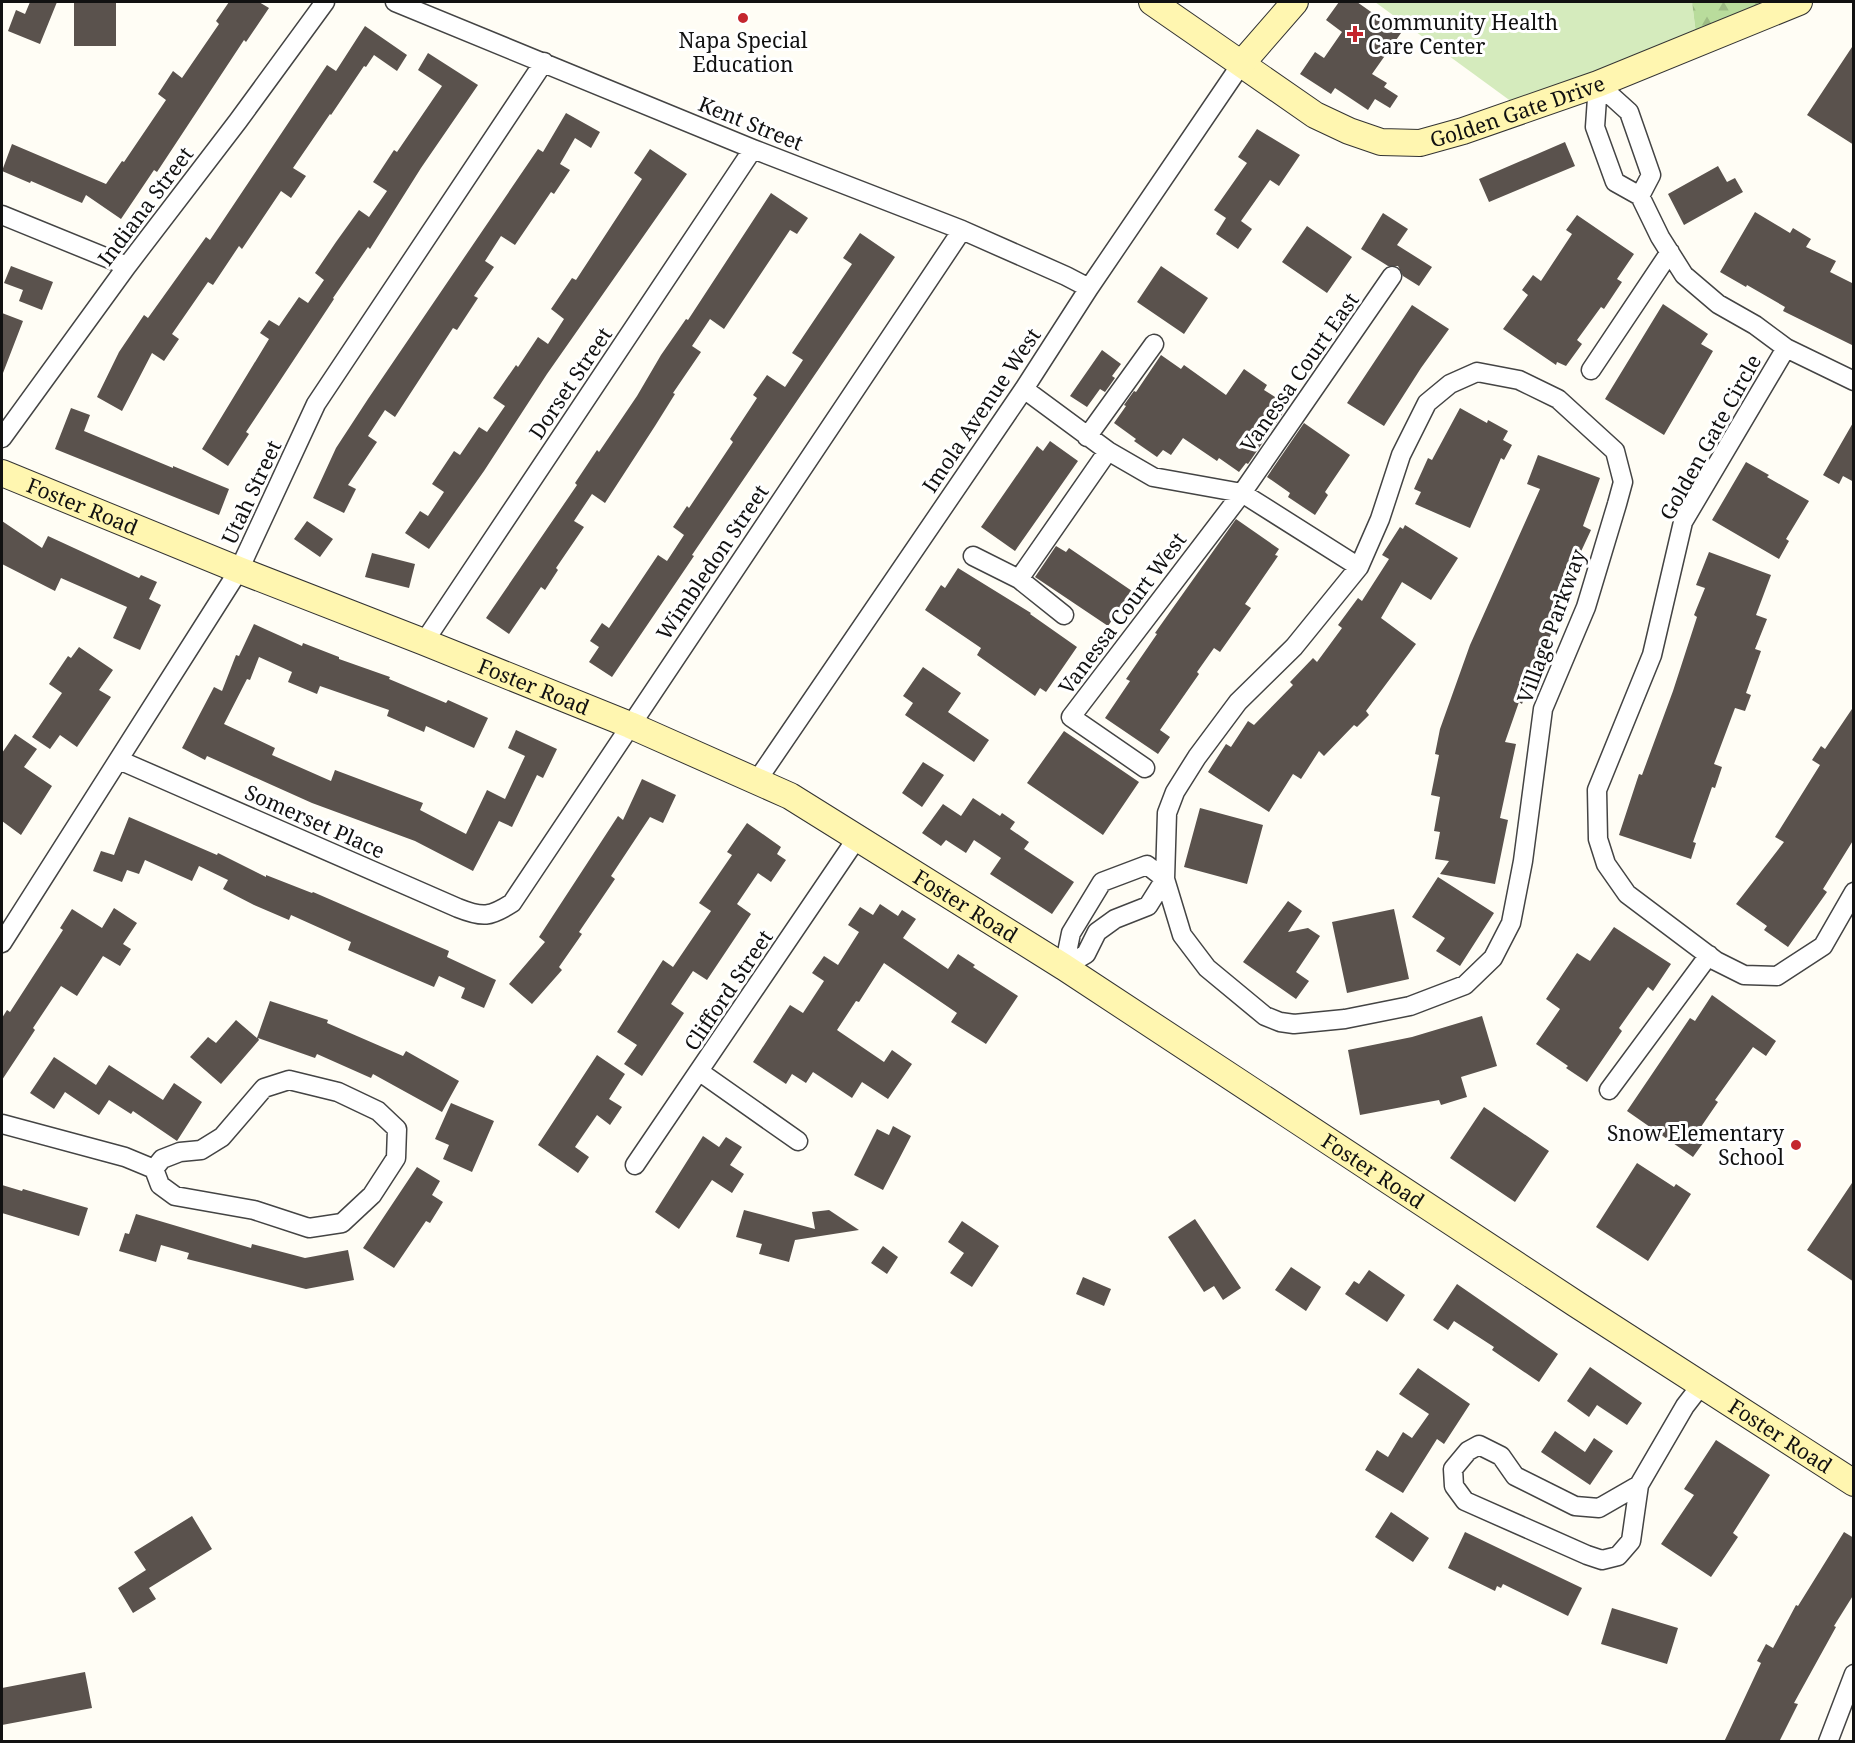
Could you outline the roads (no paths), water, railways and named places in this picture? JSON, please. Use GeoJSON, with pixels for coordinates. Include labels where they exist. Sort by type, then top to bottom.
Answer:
{"type":"FeatureCollection","features":[{"type":"Feature","properties":{"kind":"street","name":"Indiana Street"},"geometry":{"type":"LineString","coordinates":[[2,438],[127,266],[238,121],[325,2]]}},
{"type":"Feature","properties":{"kind":"street","name":"Kent Street"},"geometry":{"type":"LineString","coordinates":[[395,2],[753,149],[962,230],[1089,288]]}},
{"type":"Feature","properties":{"kind":"street","name":"Golden Gate Drive"},"geometry":{"type":"LineString","coordinates":[[1152,2],[1315,115],[1349,131],[1381,142],[1420,143],[1598,84],[1799,2]]}},
{"type":"Feature","properties":{"kind":"street"},"geometry":{"type":"LineString","coordinates":[[1242,63],[1276,2]]}},
{"type":"Feature","properties":{"kind":"street"},"geometry":{"type":"LineString","coordinates":[[1242,63],[1295,2]]}},
{"type":"Feature","properties":{"kind":"street","name":"Utah Street"},"geometry":{"type":"LineString","coordinates":[[2,943],[239,570],[316,404],[544,62]]}},
{"type":"Feature","properties":{"kind":"street","name":"Imola Avenue West"},"geometry":{"type":"LineString","coordinates":[[756,782],[1024,389],[1089,288],[1242,63]]}},
{"type":"Feature","properties":{"kind":"street"},"geometry":{"type":"LineString","coordinates":[[1598,84],[1629,112],[1651,175],[1640,196],[1615,182],[1595,127],[1598,84]]}},
{"type":"Feature","properties":{"kind":"street","name":"Dorset Street"},"geometry":{"type":"LineString","coordinates":[[424,642],[753,149]]}},
{"type":"Feature","properties":{"kind":"street","name":"Golden Gate Circle"},"geometry":{"type":"LineString","coordinates":[[1640,196],[1684,275],[1718,304],[1755,325],[1786,348],[1854,381]]}},
{"type":"Feature","properties":{"kind":"street"},"geometry":{"type":"LineString","coordinates":[[2,215],[127,266]]}},
{"type":"Feature","properties":{"kind":"street","name":"Wimbledon Street"},"geometry":{"type":"LineString","coordinates":[[495,914],[512,903],[962,230]]}},
{"type":"Feature","properties":{"kind":"street"},"geometry":{"type":"LineString","coordinates":[[1591,370],[1670,252]]}},
{"type":"Feature","properties":{"kind":"street","name":"Vanessa Court East"},"geometry":{"type":"LineString","coordinates":[[1242,493],[1392,276]]}},
{"type":"Feature","properties":{"kind":"street"},"geometry":{"type":"LineString","coordinates":[[1087,437],[1154,344]]}},
{"type":"Feature","properties":{"kind":"street","name":"Golden Gate Circle"},"geometry":{"type":"LineString","coordinates":[[1786,348],[1683,522],[1652,655],[1597,790],[1598,839],[1606,864],[1627,894],[1709,955],[1744,975],[1777,976],[1823,946],[1854,892]]}},
{"type":"Feature","properties":{"kind":"street","name":"Village Parkway"},"geometry":{"type":"LineString","coordinates":[[1477,372],[1519,380],[1558,399],[1615,451],[1623,482],[1586,607],[1542,709],[1523,861],[1511,924],[1493,958],[1465,985],[1410,1006],[1345,1018],[1294,1023],[1280,1022],[1265,1016],[1208,968],[1182,935],[1165,879],[1167,813],[1175,792],[1197,757],[1238,702],[1294,647],[1359,567],[1380,519],[1401,455],[1427,403],[1450,384],[1477,372]]}},
{"type":"Feature","properties":{"kind":"street"},"geometry":{"type":"LineString","coordinates":[[1024,389],[1087,437],[1153,477],[1242,493],[1359,567]]}},
{"type":"Feature","properties":{"kind":"street"},"geometry":{"type":"LineString","coordinates":[[1019,579],[1108,451]]}},
{"type":"Feature","properties":{"kind":"street","name":"Foster Road"},"geometry":{"type":"LineString","coordinates":[[2,473],[630,725],[790,796],[1064,968],[1576,1304],[1854,1483]]}},
{"type":"Feature","properties":{"kind":"street","name":"Vanessa Court West"},"geometry":{"type":"LineString","coordinates":[[1145,768],[1071,717],[1242,493]]}},
{"type":"Feature","properties":{"kind":"street"},"geometry":{"type":"LineString","coordinates":[[973,555],[1019,579],[1064,615]]}},
{"type":"Feature","properties":{"kind":"street","name":"Somerset Place"},"geometry":{"type":"LineString","coordinates":[[119,760],[458,908],[475,914],[495,914]]}},
{"type":"Feature","properties":{"kind":"street","name":"Clifford Street"},"geometry":{"type":"LineString","coordinates":[[635,1165],[857,838]]}},
{"type":"Feature","properties":{"kind":"street"},"geometry":{"type":"LineString","coordinates":[[1147,866],[1165,879],[1148,906],[1115,919],[1097,932],[1086,954],[1064,968],[1071,933],[1102,882],[1147,866]]}},
{"type":"Feature","properties":{"kind":"street"},"geometry":{"type":"LineString","coordinates":[[1609,1090],[1709,955]]}},
{"type":"Feature","properties":{"kind":"street"},"geometry":{"type":"LineString","coordinates":[[700,1072],[798,1141]]}},
{"type":"Feature","properties":{"kind":"street"},"geometry":{"type":"LineString","coordinates":[[2,1124],[125,1157],[154,1169],[160,1185],[175,1196],[254,1210],[309,1228],[342,1223],[372,1195],[396,1158],[397,1130],[378,1111],[338,1092],[289,1080],[264,1088],[222,1137],[201,1150],[180,1152],[162,1159],[154,1169]]}},
{"type":"Feature","properties":{"kind":"street"},"geometry":{"type":"LineString","coordinates":[[1639,1485],[1599,1508],[1575,1506],[1515,1476],[1501,1456],[1479,1445],[1468,1451],[1453,1468],[1454,1486],[1465,1501],[1587,1555],[1602,1560],[1618,1556],[1631,1541],[1639,1485],[1685,1406],[1702,1384]]}},
{"type":"Feature","properties":{"kind":"street"},"geometry":{"type":"LineString","coordinates":[[1828,1742],[1841,1702],[1854,1674]]}},
{"type":"Feature","properties":{"kind":"place","name":"Napa Special Education"},"geometry":{"type":"Point","coordinates":[743,18]}},
{"type":"Feature","properties":{"kind":"place","name":"Community Health Care Center"},"geometry":{"type":"Point","coordinates":[1355,34]}},
{"type":"Feature","properties":{"kind":"place","name":"Snow Elementary School"},"geometry":{"type":"Point","coordinates":[1796,1145]}}]}
